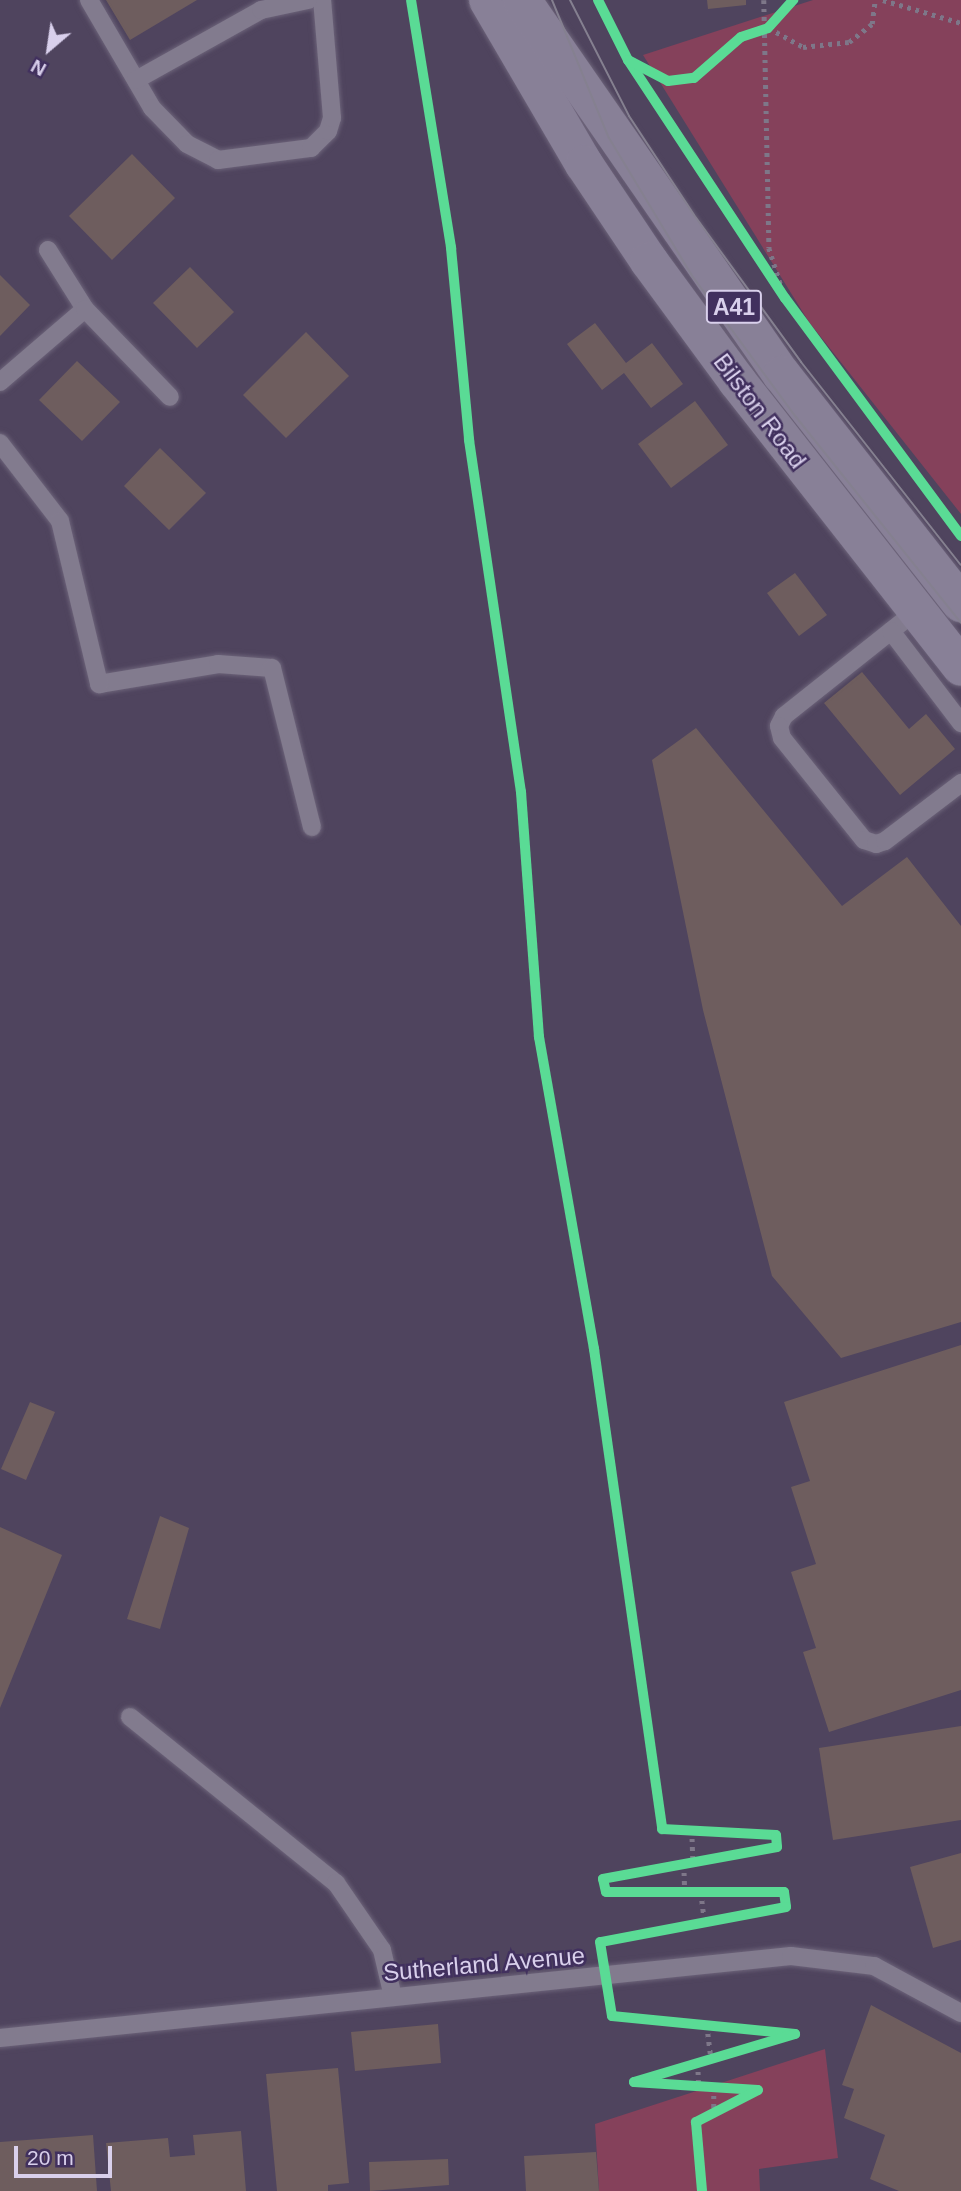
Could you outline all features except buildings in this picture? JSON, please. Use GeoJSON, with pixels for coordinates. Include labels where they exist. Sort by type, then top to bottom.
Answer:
{"type":"FeatureCollection","features":[{"type":"Feature","properties":{"kind":"highway","name":"Bilston Road"},"geometry":{"type":"LineString","coordinates":[[488,0],[584,164],[649,261],[903,621],[961,667]]}},
{"type":"Feature","properties":{"kind":"highway","name":"Bilston Road"},"geometry":{"type":"LineString","coordinates":[[522,0],[782,375],[961,603]]}},
{"type":"Feature","properties":{"kind":"street"},"geometry":{"type":"LineString","coordinates":[[89,0],[152,108],[202,155],[218,160],[310,148],[328,131],[332,118],[322,0]]}},
{"type":"Feature","properties":{"kind":"street"},"geometry":{"type":"LineString","coordinates":[[136,80],[261,10],[308,0]]}},
{"type":"Feature","properties":{"kind":"street"},"geometry":{"type":"LineString","coordinates":[[48,250],[85,309],[170,397]]}},
{"type":"Feature","properties":{"kind":"street"},"geometry":{"type":"LineString","coordinates":[[0,382],[85,309]]}},
{"type":"Feature","properties":{"kind":"street"},"geometry":{"type":"LineString","coordinates":[[0,443],[60,521],[99,684],[218,664],[272,668],[312,827]]}},
{"type":"Feature","properties":{"kind":"street"},"geometry":{"type":"LineString","coordinates":[[961,723],[903,621],[784,716],[779,726],[782,738],[864,840],[876,844],[885,841],[961,783]]}},
{"type":"Feature","properties":{"kind":"street"},"geometry":{"type":"LineString","coordinates":[[130,1717],[336,1883],[382,1950],[393,1997]]}},
{"type":"Feature","properties":{"kind":"street","name":"Sutherland Avenue"},"geometry":{"type":"LineString","coordinates":[[0,2038],[393,1997],[604,1979],[791,1956],[874,1966],[961,2013]]}},
{"type":"Feature","properties":{"kind":"path"},"geometry":{"type":"LineString","coordinates":[[764,0],[768,28],[769,248],[785,298]]}},
{"type":"Feature","properties":{"kind":"path"},"geometry":{"type":"LineString","coordinates":[[768,28],[803,47],[849,42],[872,24],[875,0]]}},
{"type":"Feature","properties":{"kind":"path"},"geometry":{"type":"LineString","coordinates":[[883,0],[961,23]]}},
{"type":"Feature","properties":{"kind":"path"},"geometry":{"type":"LineString","coordinates":[[750,34],[768,28],[776,19]]}},
{"type":"Feature","properties":{"kind":"path"},"geometry":{"type":"LineString","coordinates":[[762,263],[793,309]]}},
{"type":"Feature","properties":{"kind":"path"},"geometry":{"type":"LineString","coordinates":[[685,1892],[687,1830],[704,1831]]}},
{"type":"Feature","properties":{"kind":"path"},"geometry":{"type":"LineString","coordinates":[[671,1866],[705,1860]]}},
{"type":"Feature","properties":{"kind":"path"},"geometry":{"type":"LineString","coordinates":[[672,1892],[715,1892]]}},
{"type":"Feature","properties":{"kind":"path"},"geometry":{"type":"LineString","coordinates":[[701,1892],[705,1923]]}},
{"type":"Feature","properties":{"kind":"path"},"geometry":{"type":"LineString","coordinates":[[691,1925],[718,1920]]}},
{"type":"Feature","properties":{"kind":"path"},"geometry":{"type":"LineString","coordinates":[[693,2024],[719,2026]]}},
{"type":"Feature","properties":{"kind":"path"},"geometry":{"type":"LineString","coordinates":[[707,2025],[711,2059]]}},
{"type":"Feature","properties":{"kind":"path"},"geometry":{"type":"LineString","coordinates":[[685,2066],[723,2056]]}},
{"type":"Feature","properties":{"kind":"path"},"geometry":{"type":"LineString","coordinates":[[698,2063],[699,2086]]}},
{"type":"Feature","properties":{"kind":"path"},"geometry":{"type":"LineString","coordinates":[[686,2085],[719,2088],[709,2115]]}},
{"type":"Feature","properties":{"kind":"path"},"geometry":{"type":"LineString","coordinates":[[709,2115],[725,2107]]}},
{"type":"Feature","properties":{"kind":"shaded area"},"geometry":{"type":"Polygon","coordinates":[[[813,0],[961,0],[961,514],[809,322],[643,55],[813,0]]]}},
{"type":"Feature","properties":{"kind":"shaded area"},"geometry":{"type":"Polygon","coordinates":[[[825,2049],[838,2158],[759,2169],[760,2191],[599,2191],[595,2124],[825,2049]]]}},
{"type":"Feature","properties":{"kind":"tram line"},"geometry":{"type":"LineString","coordinates":[[552,0],[609,138],[693,277],[792,412],[961,623]]}},
{"type":"Feature","properties":{"kind":"tram line"},"geometry":{"type":"LineString","coordinates":[[570,0],[629,116],[694,215],[801,362],[961,565]]}},
{"type":"Feature","properties":{"kind":"cycle path"},"geometry":{"type":"LineString","coordinates":[[411,0],[451,248],[469,440],[521,792],[539,1037],[594,1349],[662,1829],[776,1835],[777,1847],[603,1879],[606,1892],[784,1892],[786,1907],[600,1942],[612,2016],[795,2034],[634,2082],[758,2090],[696,2122],[702,2191]]}},
{"type":"Feature","properties":{"kind":"cycle path"},"geometry":{"type":"LineString","coordinates":[[598,0],[628,60],[785,298],[961,536]]}},
{"type":"Feature","properties":{"kind":"cycle path"},"geometry":{"type":"LineString","coordinates":[[628,60],[668,81],[694,78],[741,37],[768,28],[793,0]]}}]}
